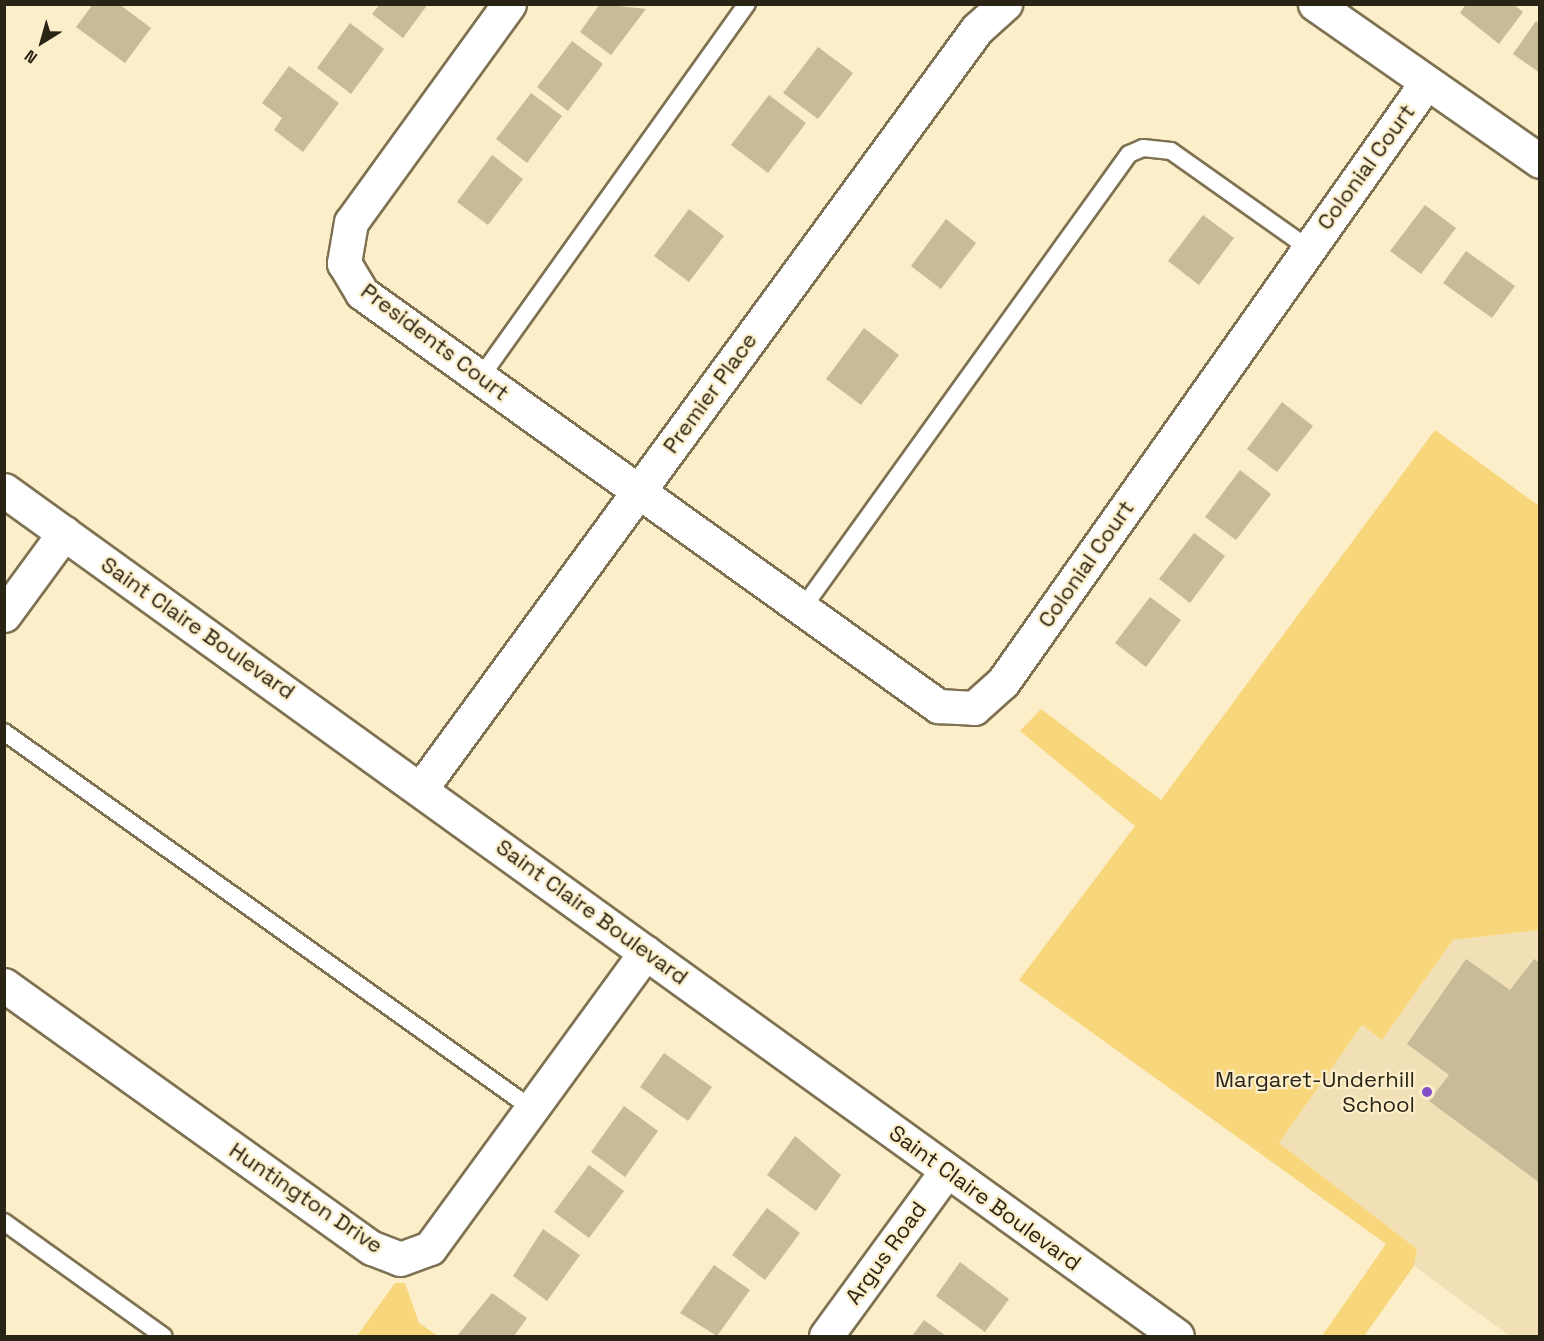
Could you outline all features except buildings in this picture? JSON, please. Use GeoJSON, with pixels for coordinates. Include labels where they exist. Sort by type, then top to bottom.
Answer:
{"type":"FeatureCollection","features":[{"type":"Feature","properties":{"kind":"street","name":"Presidents Court"},"geometry":{"type":"LineString","coordinates":[[509,4],[351,222],[344,263],[362,293],[638,491]]}},
{"type":"Feature","properties":{"kind":"street","name":"Premier Place"},"geometry":{"type":"LineString","coordinates":[[422,787],[977,29],[1005,4]]}},
{"type":"Feature","properties":{"kind":"street"},"geometry":{"type":"LineString","coordinates":[[1315,4],[1539,161]]}},
{"type":"Feature","properties":{"kind":"street","name":"Colonial Court"},"geometry":{"type":"LineString","coordinates":[[638,491],[938,706],[974,708],[1003,682],[1426,83]]}},
{"type":"Feature","properties":{"kind":"street","name":"Saint Claire Boulevard"},"geometry":{"type":"LineString","coordinates":[[4,490],[422,787],[1177,1336]]}},
{"type":"Feature","properties":{"kind":"street"},"geometry":{"type":"LineString","coordinates":[[4,615],[64,533]]}},
{"type":"Feature","properties":{"kind":"street","name":"Huntington Drive"},"geometry":{"type":"LineString","coordinates":[[4,985],[372,1248],[400,1260],[430,1248],[646,952]]}},
{"type":"Feature","properties":{"kind":"street","name":"Argus Road"},"geometry":{"type":"LineString","coordinates":[[826,1336],[946,1170]]}},
{"type":"Feature","properties":{"kind":"lane"},"geometry":{"type":"LineString","coordinates":[[480,378],[747,4]]}},
{"type":"Feature","properties":{"kind":"lane"},"geometry":{"type":"LineString","coordinates":[[802,609],[1130,154],[1143,148],[1171,151],[1308,248]]}},
{"type":"Feature","properties":{"kind":"lane"},"geometry":{"type":"LineString","coordinates":[[4,732],[531,1108]]}},
{"type":"Feature","properties":{"kind":"lane"},"geometry":{"type":"LineString","coordinates":[[4,1222],[163,1336]]}},
{"type":"Feature","properties":{"kind":"shaded area"},"geometry":{"type":"Polygon","coordinates":[[[1435,430],[1539,506],[1539,930],[1453,940],[1382,1040],[1362,1025],[1279,1143],[1417,1249],[1414,1266],[1364,1336],[1322,1336],[1386,1244],[1019,980],[1135,826],[1020,731],[1041,709],[1161,800],[1435,430]]]}},
{"type":"Feature","properties":{"kind":"shaded area","name":"Margaret-Underhill School"},"geometry":{"type":"Polygon","coordinates":[[[1539,930],[1539,1336],[1510,1336],[1414,1266],[1417,1249],[1279,1143],[1362,1025],[1382,1040],[1453,940],[1539,930]]]}},
{"type":"Feature","properties":{"kind":"shaded area"},"geometry":{"type":"Polygon","coordinates":[[[395,1283],[405,1283],[419,1323],[438,1336],[357,1336],[395,1283]]]}},
{"type":"Feature","properties":{"kind":"place","name":"Margaret-Underhill School"},"geometry":{"type":"Point","coordinates":[1427,1092]}}]}
